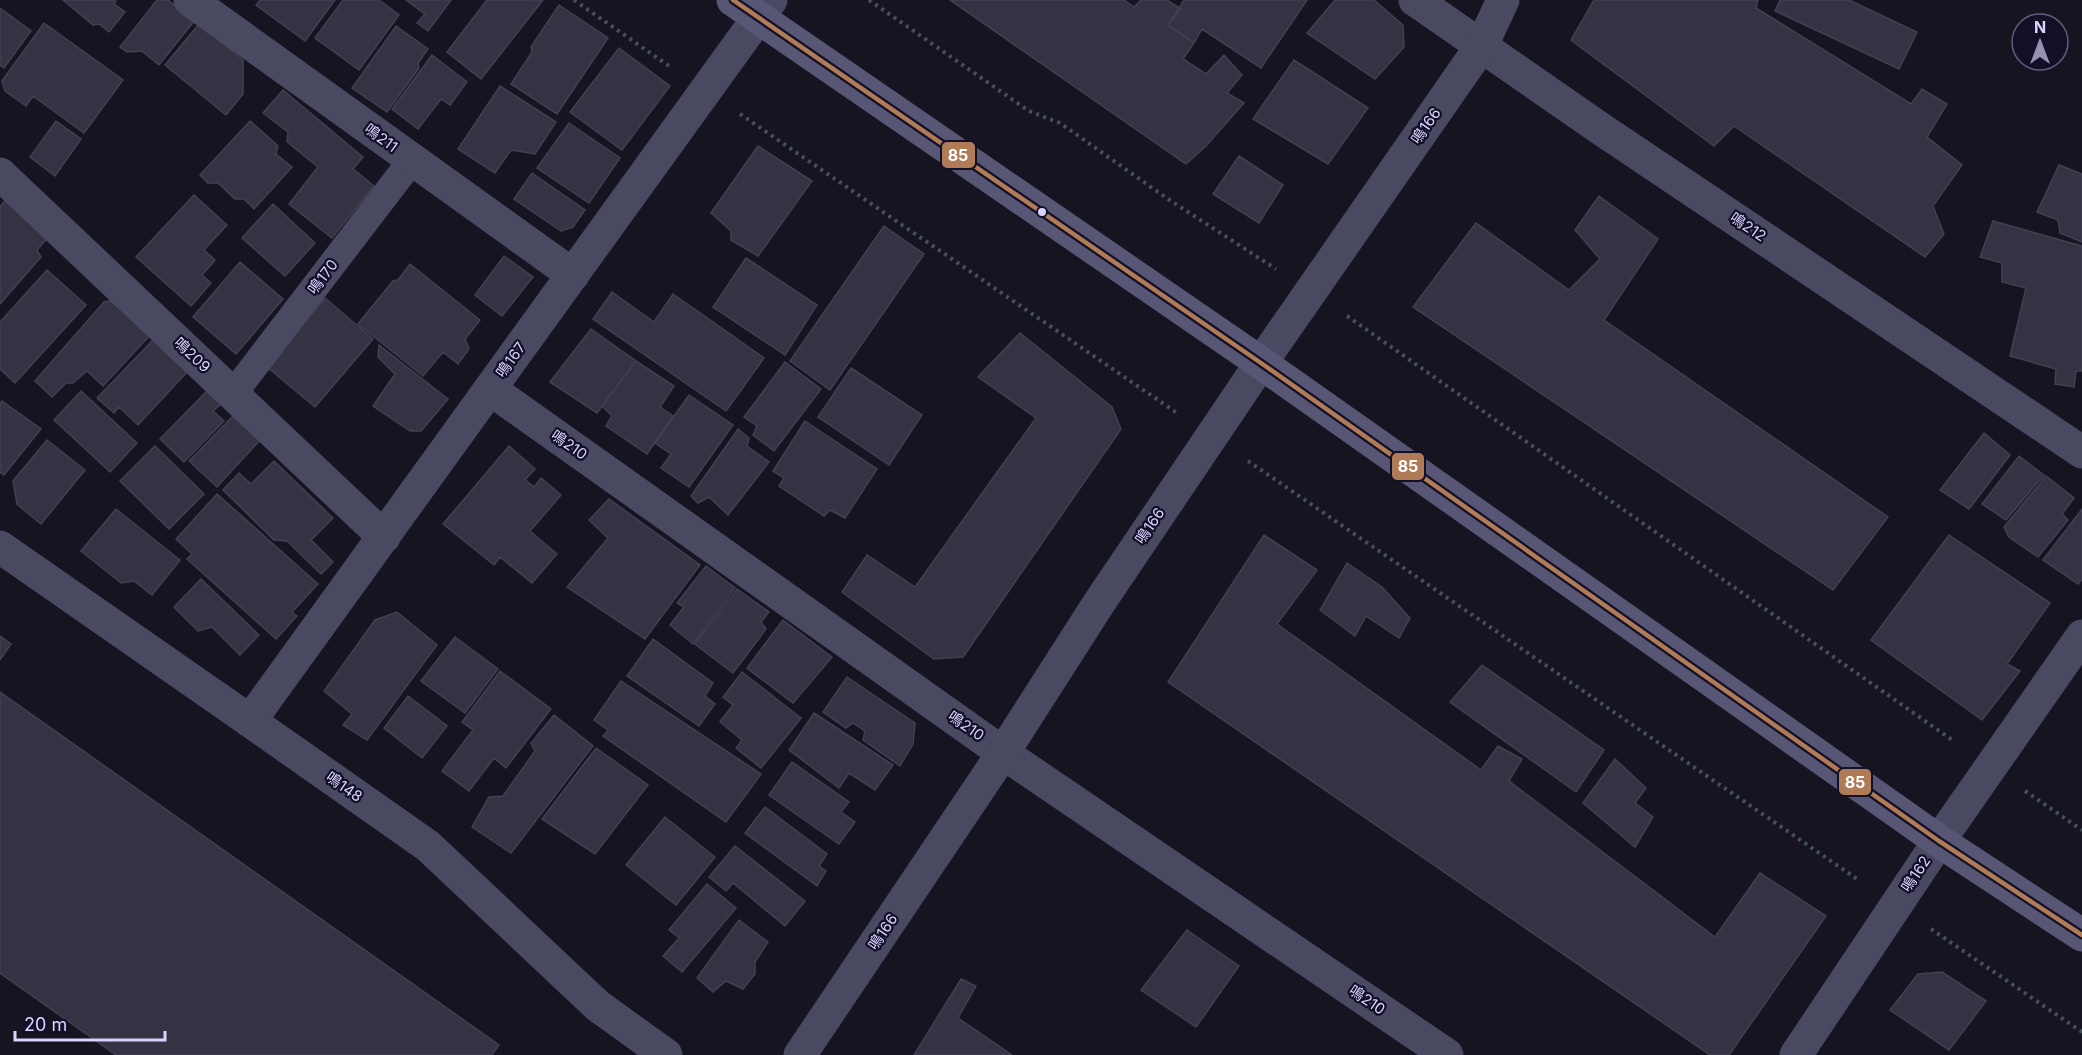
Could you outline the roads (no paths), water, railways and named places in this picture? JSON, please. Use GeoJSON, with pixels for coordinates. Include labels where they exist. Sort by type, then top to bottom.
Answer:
{"type":"FeatureCollection","features":[{"type":"Feature","properties":{"kind":"main road"},"geometry":{"type":"LineString","coordinates":[[755,6],[1939,841],[2082,935]]}},
{"type":"Feature","properties":{"kind":"street","name":"鳴211"},"geometry":{"type":"LineString","coordinates":[[190,0],[573,275]]}},
{"type":"Feature","properties":{"kind":"street","name":"鳴212"},"geometry":{"type":"LineString","coordinates":[[1415,0],[1601,129],[2082,452]]}},
{"type":"Feature","properties":{"kind":"street","name":"鳴166"},"geometry":{"type":"LineString","coordinates":[[800,1055],[1003,753],[1099,603],[1211,436],[1482,45],[1503,0]]}},
{"type":"Feature","properties":{"kind":"street","name":"鳴167"},"geometry":{"type":"LineString","coordinates":[[250,721],[706,91],[755,6]]}},
{"type":"Feature","properties":{"kind":"street","name":"鳴209"},"geometry":{"type":"LineString","coordinates":[[0,174],[384,537]]}},
{"type":"Feature","properties":{"kind":"street","name":"鳴210"},"geometry":{"type":"LineString","coordinates":[[490,389],[1003,753],[1447,1055]]}},
{"type":"Feature","properties":{"kind":"street","name":"鳴148"},"geometry":{"type":"LineString","coordinates":[[0,548],[428,846],[598,1006],[666,1055]]}},
{"type":"Feature","properties":{"kind":"street","name":"鳴162"},"geometry":{"type":"LineString","coordinates":[[1796,1055],[1939,841],[2082,636]]}},
{"type":"Feature","properties":{"kind":"lane","name":"鳴170"},"geometry":{"type":"LineString","coordinates":[[233,394],[412,160]]}}]}
